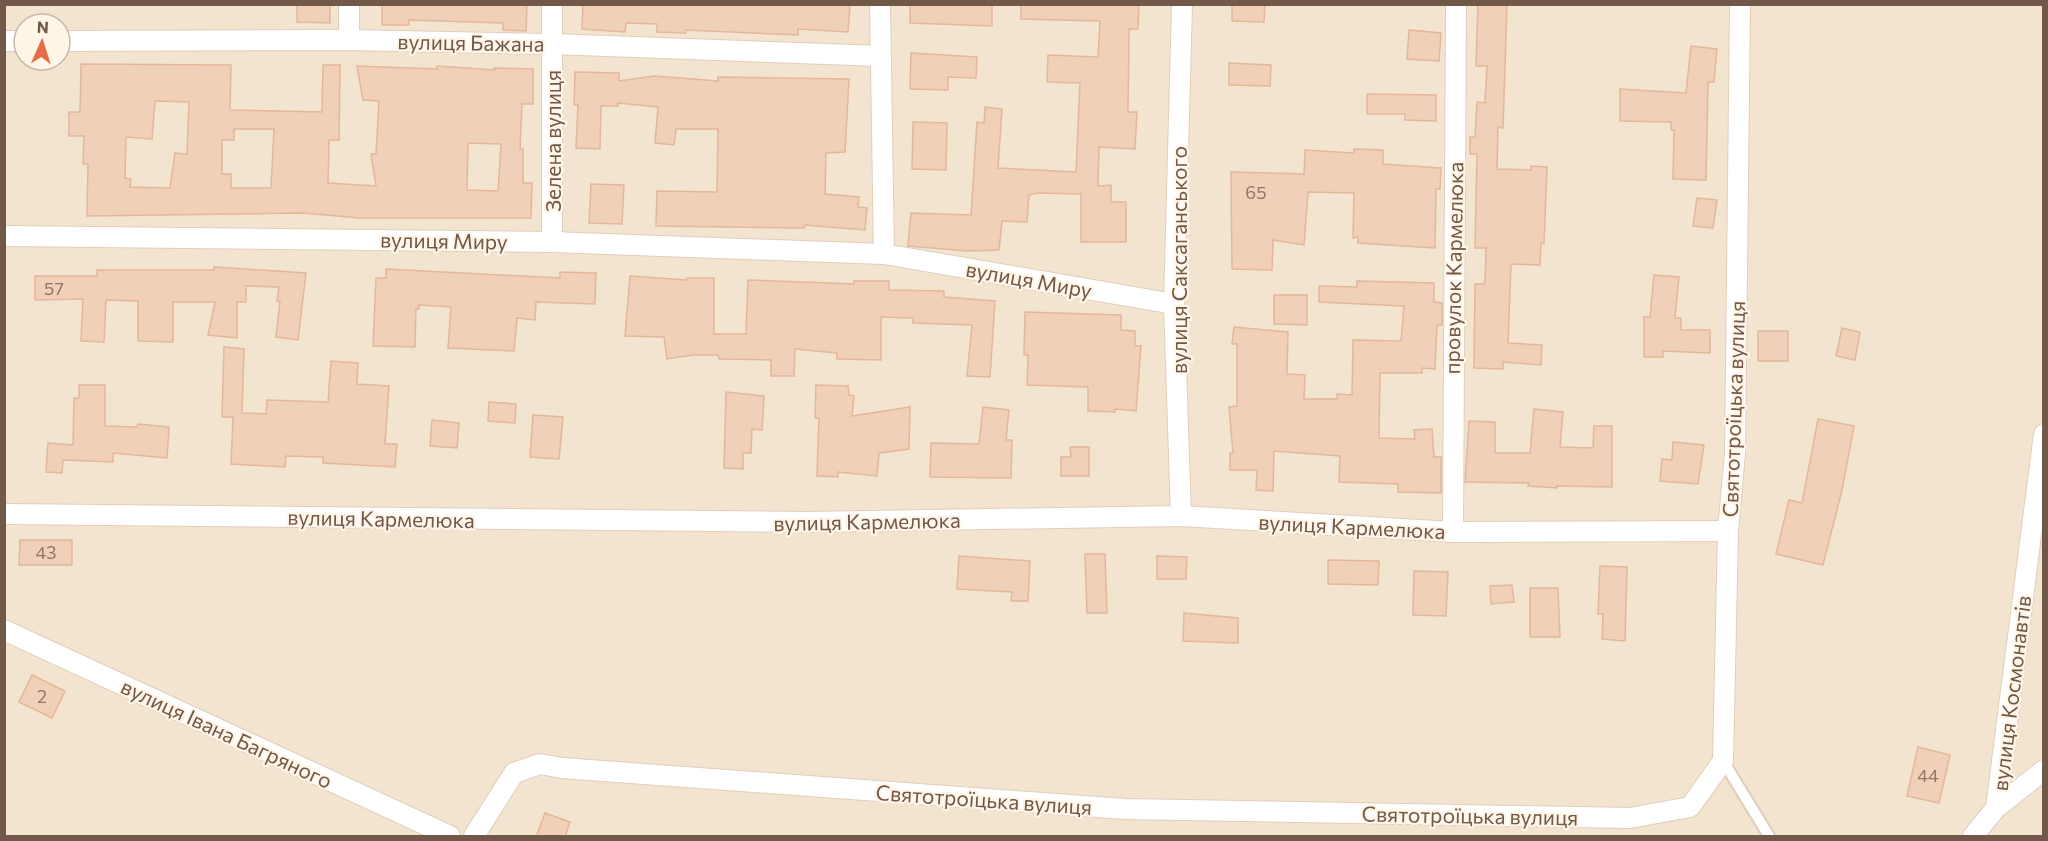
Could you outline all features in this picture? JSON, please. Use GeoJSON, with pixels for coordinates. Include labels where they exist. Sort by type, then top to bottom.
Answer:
{"type":"FeatureCollection","features":[{"type":"Feature","properties":{"kind":"street"},"geometry":{"type":"LineString","coordinates":[[349,4],[349,40]]}},
{"type":"Feature","properties":{"kind":"street","name":"Зелена вулиця"},"geometry":{"type":"LineString","coordinates":[[552,4],[552,242]]}},
{"type":"Feature","properties":{"kind":"street"},"geometry":{"type":"LineString","coordinates":[[880,4],[884,254]]}},
{"type":"Feature","properties":{"kind":"street","name":"вулиця Саксаганського"},"geometry":{"type":"LineString","coordinates":[[1181,516],[1174,304],[1182,4]]}},
{"type":"Feature","properties":{"kind":"street","name":"провулок Кармелюка"},"geometry":{"type":"LineString","coordinates":[[1453,532],[1456,4]]}},
{"type":"Feature","properties":{"kind":"street","name":"Святотроїцька вулиця"},"geometry":{"type":"LineString","coordinates":[[474,837],[514,773],[540,764],[562,768],[1125,809],[1630,818],[1690,807],[1723,761],[1728,531],[1735,453],[1740,4]]}},
{"type":"Feature","properties":{"kind":"street","name":"вулиця Бажана"},"geometry":{"type":"LineString","coordinates":[[72,41],[349,40],[552,44],[881,56]]}},
{"type":"Feature","properties":{"kind":"street","name":"вулиця Миру"},"geometry":{"type":"LineString","coordinates":[[4,236],[552,242],[884,254],[1174,304]]}},
{"type":"Feature","properties":{"kind":"street","name":"вулиця Космонавтів"},"geometry":{"type":"LineString","coordinates":[[1973,837],[1996,808],[2043,434]]}},
{"type":"Feature","properties":{"kind":"street","name":"вулиця Кармелюка"},"geometry":{"type":"LineString","coordinates":[[4,514],[808,522],[1181,516],[1453,532],[1728,531]]}},
{"type":"Feature","properties":{"kind":"street","name":"вулиця Івана Багряного"},"geometry":{"type":"LineString","coordinates":[[4,630],[450,837]]}},
{"type":"Feature","properties":{"kind":"street"},"geometry":{"type":"LineString","coordinates":[[1996,808],[2043,770]]}},
{"type":"Feature","properties":{"kind":"lane"},"geometry":{"type":"LineString","coordinates":[[1723,761],[1769,837]]}},
{"type":"Feature","properties":{"kind":"shaded area"},"geometry":{"type":"Polygon","coordinates":[[[5,5],[2043,5],[2043,836],[5,836],[5,5]]]}},
{"type":"Feature","properties":{"kind":"building"},"geometry":{"type":"Polygon","coordinates":[[[297,4],[330,4],[330,23],[297,22],[297,4]]]}},
{"type":"Feature","properties":{"kind":"building"},"geometry":{"type":"Polygon","coordinates":[[[382,4],[527,4],[526,31],[503,30],[503,23],[409,20],[409,25],[382,25],[382,4]]]}},
{"type":"Feature","properties":{"kind":"building"},"geometry":{"type":"Polygon","coordinates":[[[583,4],[850,4],[848,32],[798,29],[798,35],[686,30],[686,33],[657,32],[657,24],[626,23],[625,32],[582,29],[583,4]]]}},
{"type":"Feature","properties":{"kind":"building"},"geometry":{"type":"Polygon","coordinates":[[[910,4],[992,4],[992,26],[910,23],[910,4]]]}},
{"type":"Feature","properties":{"kind":"building"},"geometry":{"type":"Polygon","coordinates":[[[1021,4],[1139,4],[1138,29],[1129,29],[1128,112],[1137,112],[1135,149],[1099,147],[1098,186],[1111,185],[1111,202],[1126,202],[1126,242],[1081,242],[1081,194],[1037,193],[1029,195],[1027,222],[1002,221],[999,250],[968,251],[908,246],[911,213],[971,215],[977,122],[984,123],[985,107],[1002,109],[998,168],[1076,172],[1080,83],[1047,82],[1048,55],[1098,57],[1100,21],[1021,19],[1021,4]]]}},
{"type":"Feature","properties":{"kind":"building"},"geometry":{"type":"Polygon","coordinates":[[[1232,4],[1265,4],[1264,22],[1232,21],[1232,4]]]}},
{"type":"Feature","properties":{"kind":"building"},"geometry":{"type":"Polygon","coordinates":[[[1478,4],[1507,4],[1503,128],[1498,127],[1497,169],[1531,170],[1531,166],[1547,167],[1544,243],[1541,243],[1540,265],[1511,264],[1508,343],[1542,345],[1541,365],[1503,362],[1503,369],[1474,368],[1475,284],[1485,284],[1486,248],[1475,248],[1477,154],[1470,154],[1470,137],[1475,137],[1477,102],[1485,103],[1487,66],[1476,66],[1478,4]]]}},
{"type":"Feature","properties":{"kind":"building"},"geometry":{"type":"Polygon","coordinates":[[[1409,30],[1441,33],[1439,61],[1407,59],[1409,30]]]}},
{"type":"Feature","properties":{"kind":"building"},"geometry":{"type":"Polygon","coordinates":[[[1691,46],[1717,49],[1714,82],[1708,82],[1706,180],[1673,179],[1674,130],[1671,130],[1671,122],[1620,121],[1620,89],[1686,93],[1691,46]]]}},
{"type":"Feature","properties":{"kind":"building"},"geometry":{"type":"Polygon","coordinates":[[[911,53],[977,57],[976,78],[948,77],[948,90],[910,89],[911,53]]]}},
{"type":"Feature","properties":{"kind":"building"},"geometry":{"type":"Polygon","coordinates":[[[1229,63],[1271,65],[1270,86],[1229,85],[1229,63]]]}},
{"type":"Feature","properties":{"kind":"building"},"geometry":{"type":"Polygon","coordinates":[[[81,64],[231,65],[230,110],[322,112],[323,65],[340,65],[339,140],[329,140],[328,183],[376,186],[371,154],[376,154],[379,101],[363,100],[357,66],[533,69],[533,104],[522,104],[520,149],[523,149],[523,183],[532,183],[531,218],[360,218],[302,213],[87,216],[88,164],[83,164],[84,136],[69,136],[69,112],[80,112],[81,64]],[[155,101],[152,139],[126,137],[125,178],[131,179],[130,187],[170,188],[175,153],[187,154],[189,102],[155,101]],[[234,129],[234,140],[222,140],[222,174],[231,174],[231,188],[271,188],[274,129],[234,129]],[[468,143],[467,190],[498,191],[501,144],[468,143]]]}},
{"type":"Feature","properties":{"kind":"building"},"geometry":{"type":"Polygon","coordinates":[[[575,72],[619,73],[619,81],[654,76],[718,81],[718,77],[849,79],[845,152],[826,153],[825,194],[859,197],[858,207],[867,208],[865,230],[805,225],[804,228],[656,226],[657,191],[717,192],[718,129],[676,129],[674,145],[655,143],[658,107],[618,103],[618,106],[601,106],[600,149],[576,148],[578,105],[574,105],[575,72]]]}},
{"type":"Feature","properties":{"kind":"building"},"geometry":{"type":"Polygon","coordinates":[[[1367,94],[1436,95],[1436,121],[1405,120],[1405,114],[1367,114],[1367,94]]]}},
{"type":"Feature","properties":{"kind":"building"},"geometry":{"type":"Polygon","coordinates":[[[913,122],[947,123],[946,170],[912,169],[913,122]]]}},
{"type":"Feature","properties":{"kind":"building"},"geometry":{"type":"Polygon","coordinates":[[[1354,149],[1383,150],[1383,164],[1441,168],[1440,189],[1436,189],[1435,248],[1358,243],[1358,237],[1353,238],[1354,193],[1308,192],[1304,245],[1273,240],[1272,270],[1232,269],[1231,172],[1304,174],[1305,150],[1354,153],[1354,149]]]}},
{"type":"Feature","properties":{"kind":"building"},"geometry":{"type":"Polygon","coordinates":[[[591,184],[624,185],[622,224],[589,223],[591,184]]]}},
{"type":"Feature","properties":{"kind":"building"},"geometry":{"type":"Polygon","coordinates":[[[1697,198],[1717,200],[1713,228],[1693,226],[1697,198]]]}},
{"type":"Feature","properties":{"kind":"building"},"geometry":{"type":"Polygon","coordinates":[[[214,267],[306,273],[298,340],[276,337],[280,301],[277,301],[279,287],[246,286],[246,302],[237,302],[237,338],[208,335],[215,302],[173,302],[173,342],[138,341],[138,301],[106,300],[104,342],[81,341],[83,299],[35,300],[35,276],[97,276],[97,270],[214,270],[214,267]]]}},
{"type":"Feature","properties":{"kind":"building"},"geometry":{"type":"Polygon","coordinates":[[[386,269],[560,278],[560,272],[596,273],[595,304],[536,302],[535,320],[517,318],[514,351],[448,348],[451,307],[419,305],[419,309],[416,309],[415,347],[373,346],[376,278],[386,278],[386,269]]]}},
{"type":"Feature","properties":{"kind":"building"},"geometry":{"type":"Polygon","coordinates":[[[1654,275],[1679,277],[1675,318],[1681,318],[1681,330],[1710,330],[1710,353],[1663,351],[1663,357],[1644,357],[1644,317],[1650,317],[1654,275]]]}},
{"type":"Feature","properties":{"kind":"building"},"geometry":{"type":"Polygon","coordinates":[[[630,276],[687,280],[687,278],[714,278],[714,334],[746,334],[748,280],[854,284],[854,281],[889,281],[889,290],[944,291],[944,297],[995,301],[990,377],[967,376],[972,325],[913,323],[913,318],[881,317],[881,360],[837,359],[837,353],[795,349],[794,376],[771,376],[771,360],[719,359],[718,355],[693,355],[667,359],[664,337],[625,336],[630,276]]]}},
{"type":"Feature","properties":{"kind":"building"},"geometry":{"type":"Polygon","coordinates":[[[1357,281],[1434,283],[1434,302],[1442,303],[1442,325],[1437,325],[1435,369],[1422,368],[1422,373],[1380,373],[1379,438],[1415,439],[1414,430],[1432,429],[1434,457],[1441,457],[1441,493],[1398,492],[1398,484],[1339,482],[1340,456],[1274,451],[1273,491],[1256,490],[1257,470],[1230,470],[1230,453],[1233,453],[1229,407],[1237,406],[1237,344],[1232,344],[1234,327],[1288,332],[1287,374],[1305,375],[1304,399],[1337,399],[1337,394],[1352,395],[1353,340],[1401,341],[1404,306],[1319,302],[1319,286],[1357,287],[1357,281]]]}},
{"type":"Feature","properties":{"kind":"building"},"geometry":{"type":"Polygon","coordinates":[[[1274,295],[1307,295],[1307,325],[1274,324],[1274,295]]]}},
{"type":"Feature","properties":{"kind":"building"},"geometry":{"type":"Polygon","coordinates":[[[1025,312],[1121,315],[1121,330],[1135,331],[1135,346],[1141,346],[1136,411],[1115,409],[1115,412],[1088,411],[1088,387],[1027,385],[1028,355],[1024,355],[1025,312]]]}},
{"type":"Feature","properties":{"kind":"building"},"geometry":{"type":"Polygon","coordinates":[[[1842,328],[1860,332],[1855,360],[1836,356],[1842,328]]]}},
{"type":"Feature","properties":{"kind":"building"},"geometry":{"type":"Polygon","coordinates":[[[1758,331],[1788,331],[1788,361],[1758,361],[1758,331]]]}},
{"type":"Feature","properties":{"kind":"building"},"geometry":{"type":"Polygon","coordinates":[[[224,347],[244,349],[242,413],[266,414],[267,400],[328,402],[331,361],[358,363],[357,384],[389,386],[385,444],[397,444],[395,467],[323,463],[323,457],[286,456],[285,467],[231,464],[233,417],[222,417],[224,347]]]}},
{"type":"Feature","properties":{"kind":"building"},"geometry":{"type":"Polygon","coordinates":[[[79,385],[105,385],[105,426],[137,427],[138,424],[169,427],[167,458],[113,453],[113,462],[63,460],[62,473],[46,472],[48,443],[73,445],[74,398],[79,398],[79,385]]]}},
{"type":"Feature","properties":{"kind":"building"},"geometry":{"type":"Polygon","coordinates":[[[816,385],[848,386],[849,395],[854,396],[852,416],[910,407],[909,449],[879,453],[877,476],[838,472],[838,477],[817,476],[819,418],[815,418],[816,385]]]}},
{"type":"Feature","properties":{"kind":"building"},"geometry":{"type":"Polygon","coordinates":[[[726,392],[764,396],[762,430],[752,429],[751,453],[743,453],[743,469],[724,468],[726,392]]]}},
{"type":"Feature","properties":{"kind":"building"},"geometry":{"type":"Polygon","coordinates":[[[489,402],[516,404],[515,423],[488,421],[489,402]]]}},
{"type":"Feature","properties":{"kind":"building"},"geometry":{"type":"Polygon","coordinates":[[[983,407],[1009,410],[1006,440],[1012,440],[1011,478],[930,477],[931,443],[979,444],[983,407]]]}},
{"type":"Feature","properties":{"kind":"building"},"geometry":{"type":"Polygon","coordinates":[[[1534,409],[1563,412],[1560,447],[1593,448],[1594,426],[1612,426],[1612,487],[1557,486],[1557,488],[1528,486],[1529,483],[1465,482],[1469,421],[1495,422],[1495,453],[1530,453],[1534,409]]]}},
{"type":"Feature","properties":{"kind":"building"},"geometry":{"type":"Polygon","coordinates":[[[533,415],[563,417],[559,459],[530,457],[533,415]]]}},
{"type":"Feature","properties":{"kind":"building"},"geometry":{"type":"Polygon","coordinates":[[[1818,419],[1854,426],[1842,490],[1823,565],[1776,554],[1789,500],[1802,503],[1818,419]]]}},
{"type":"Feature","properties":{"kind":"building"},"geometry":{"type":"Polygon","coordinates":[[[432,420],[459,423],[457,448],[430,446],[432,420]]]}},
{"type":"Feature","properties":{"kind":"building"},"geometry":{"type":"Polygon","coordinates":[[[1673,442],[1704,445],[1698,484],[1660,481],[1662,459],[1672,460],[1673,442]]]}},
{"type":"Feature","properties":{"kind":"building"},"geometry":{"type":"Polygon","coordinates":[[[1070,447],[1089,447],[1089,476],[1061,476],[1061,457],[1071,457],[1070,447]]]}},
{"type":"Feature","properties":{"kind":"building"},"geometry":{"type":"Polygon","coordinates":[[[20,540],[72,540],[72,565],[19,565],[20,540]]]}},
{"type":"Feature","properties":{"kind":"building"},"geometry":{"type":"Polygon","coordinates":[[[1085,554],[1105,554],[1107,613],[1087,613],[1085,554]]]}},
{"type":"Feature","properties":{"kind":"building"},"geometry":{"type":"Polygon","coordinates":[[[959,556],[1030,561],[1028,601],[1011,601],[1012,592],[957,589],[959,556]]]}},
{"type":"Feature","properties":{"kind":"building"},"geometry":{"type":"Polygon","coordinates":[[[1157,556],[1187,557],[1186,579],[1157,579],[1157,556]]]}},
{"type":"Feature","properties":{"kind":"building"},"geometry":{"type":"Polygon","coordinates":[[[1328,560],[1379,561],[1378,585],[1328,584],[1328,560]]]}},
{"type":"Feature","properties":{"kind":"building"},"geometry":{"type":"Polygon","coordinates":[[[1600,566],[1627,567],[1625,641],[1602,639],[1603,614],[1598,614],[1600,566]]]}},
{"type":"Feature","properties":{"kind":"building"},"geometry":{"type":"Polygon","coordinates":[[[1414,571],[1448,572],[1446,616],[1413,615],[1414,571]]]}},
{"type":"Feature","properties":{"kind":"building"},"geometry":{"type":"Polygon","coordinates":[[[1512,585],[1514,602],[1491,604],[1490,586],[1512,585]]]}},
{"type":"Feature","properties":{"kind":"building"},"geometry":{"type":"Polygon","coordinates":[[[1530,588],[1558,588],[1560,637],[1530,637],[1530,588]]]}},
{"type":"Feature","properties":{"kind":"building"},"geometry":{"type":"Polygon","coordinates":[[[1184,613],[1238,618],[1238,643],[1183,641],[1184,613]]]}},
{"type":"Feature","properties":{"kind":"building"},"geometry":{"type":"Polygon","coordinates":[[[32,675],[65,691],[52,718],[19,702],[32,675]]]}},
{"type":"Feature","properties":{"kind":"building"},"geometry":{"type":"Polygon","coordinates":[[[1918,747],[1950,755],[1939,803],[1907,796],[1918,747]]]}},
{"type":"Feature","properties":{"kind":"building"},"geometry":{"type":"Polygon","coordinates":[[[545,813],[570,822],[565,837],[536,837],[545,813]]]}}]}
